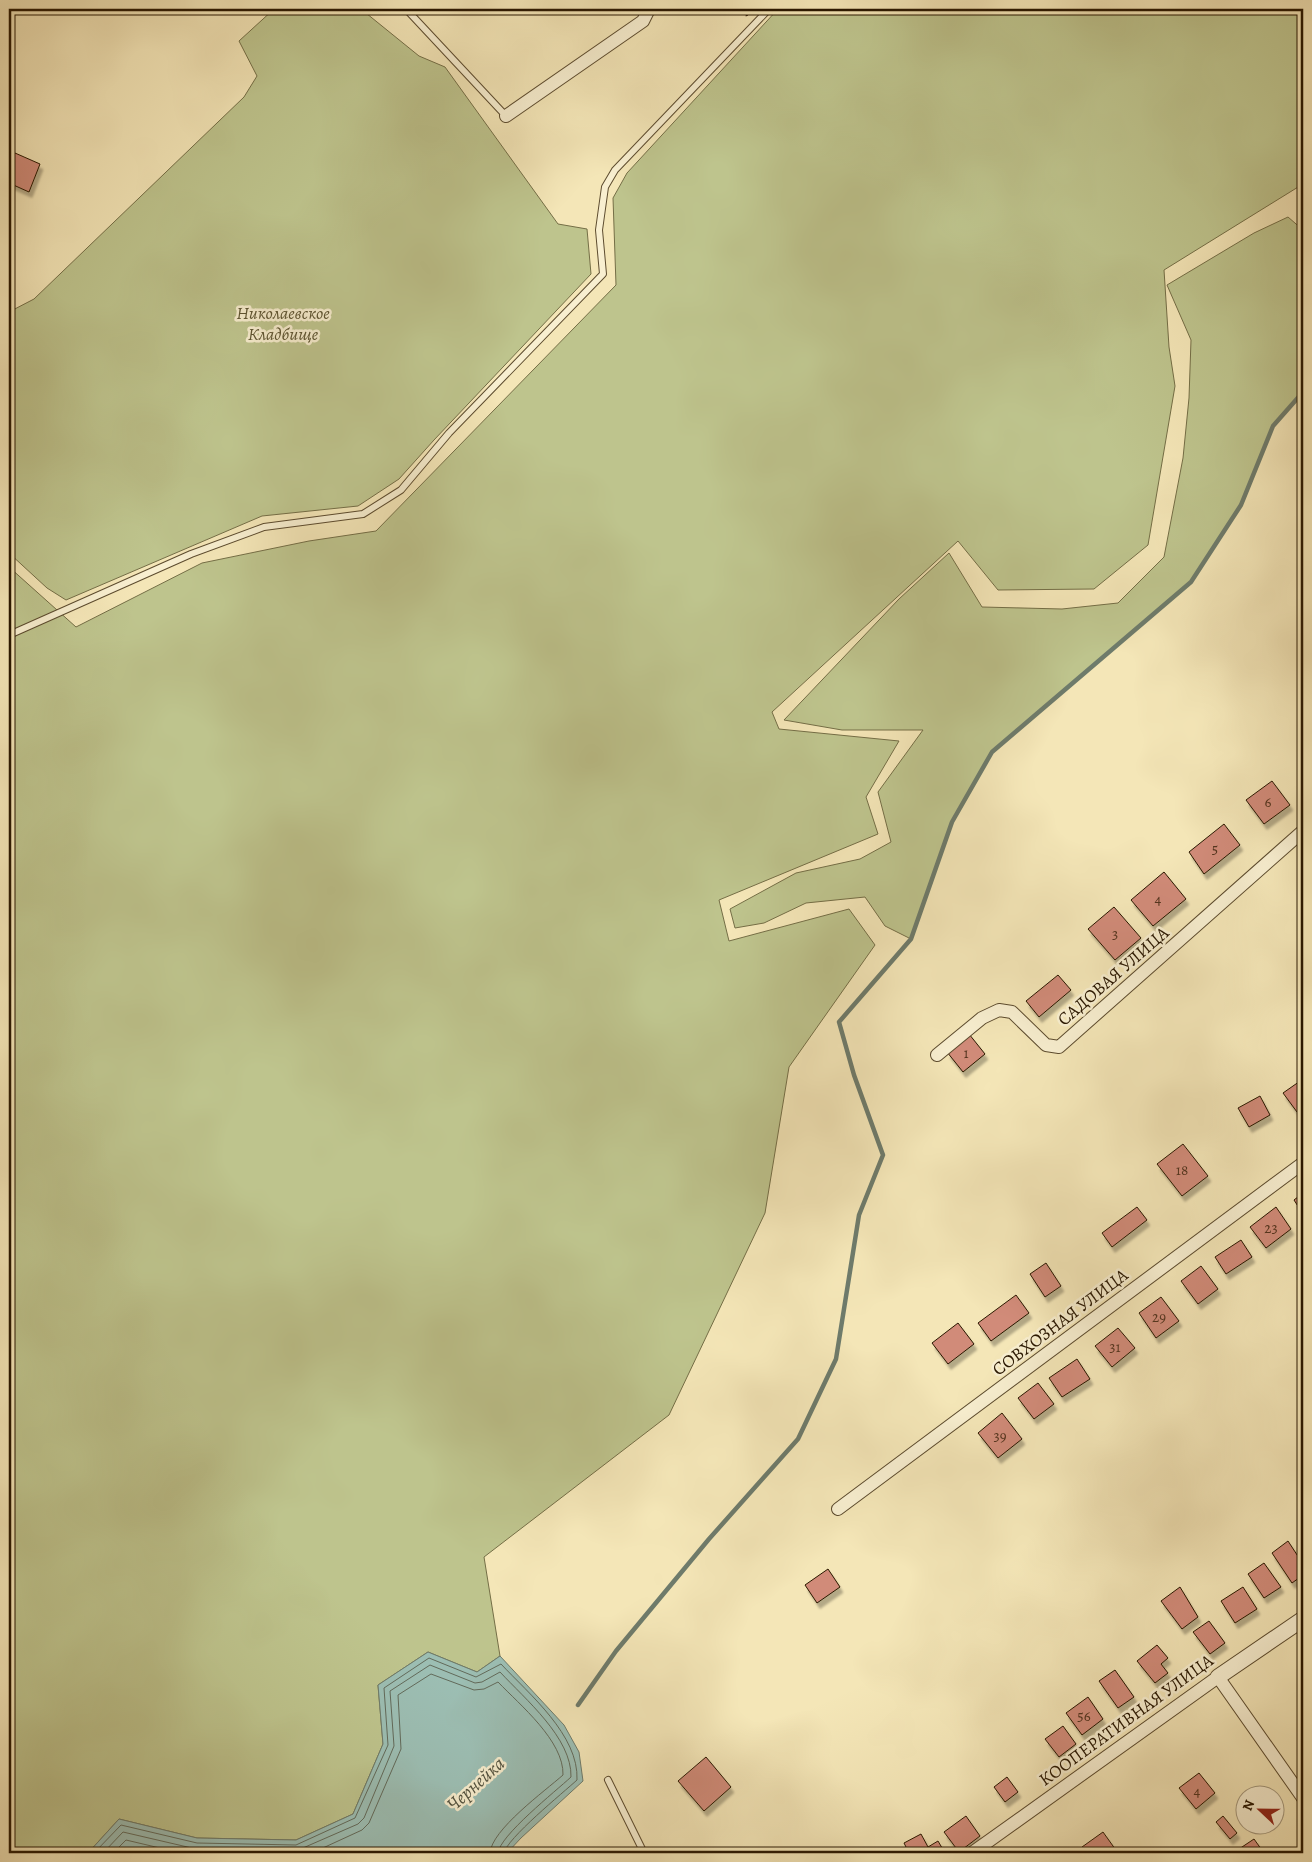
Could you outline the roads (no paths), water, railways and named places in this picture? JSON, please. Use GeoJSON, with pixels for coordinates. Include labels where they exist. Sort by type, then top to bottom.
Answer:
{"type":"FeatureCollection","features":[{"type":"Feature","properties":{"kind":"street"},"geometry":{"type":"LineString","coordinates":[[506,116],[643,21],[650,9]]}},
{"type":"Feature","properties":{"kind":"street","name":"САДОВАЯ УЛИЦА"},"geometry":{"type":"LineString","coordinates":[[937,1055],[982,1018],[999,1010],[1012,1012],[1046,1045],[1059,1047],[1303,831]]}},
{"type":"Feature","properties":{"kind":"street","name":"СОВХОЗНАЯ УЛИЦА"},"geometry":{"type":"LineString","coordinates":[[838,1509],[1303,1163]]}},
{"type":"Feature","properties":{"kind":"street","name":"КООПЕРАТИВНАЯ УЛИЦА"},"geometry":{"type":"LineString","coordinates":[[972,1853],[1218,1676],[1303,1618]]}},
{"type":"Feature","properties":{"kind":"street"},"geometry":{"type":"LineString","coordinates":[[1218,1676],[1303,1798]]}},
{"type":"Feature","properties":{"kind":"lane"},"geometry":{"type":"LineString","coordinates":[[406,9],[506,116]]}},
{"type":"Feature","properties":{"kind":"lane"},"geometry":{"type":"LineString","coordinates":[[9,635],[191,554],[264,527],[363,514],[401,490],[449,432],[603,274],[599,230],[605,187],[615,170],[769,9]]}},
{"type":"Feature","properties":{"kind":"lane"},"geometry":{"type":"LineString","coordinates":[[608,1780],[644,1853]]}},
{"type":"Feature","properties":{"kind":"water","name":"Чернейка"},"geometry":{"type":"Polygon","coordinates":[[[428,1652],[477,1672],[500,1656],[564,1725],[579,1752],[583,1781],[507,1853],[88,1853],[119,1819],[197,1838],[296,1840],[353,1814],[383,1744],[378,1685],[428,1652]]]}},
{"type":"Feature","properties":{"kind":"waterway"},"geometry":{"type":"LineString","coordinates":[[578,1705],[616,1651],[709,1539],[798,1439],[836,1359],[859,1215],[883,1155],[854,1075],[839,1022],[911,939],[952,822],[992,752],[1191,582],[1241,505],[1273,426],[1303,392]]}},
{"type":"Feature","properties":{"kind":"park label","name":"Николаевское Кладбище"},"geometry":{"type":"Point","coordinates":[283,323]}}]}
